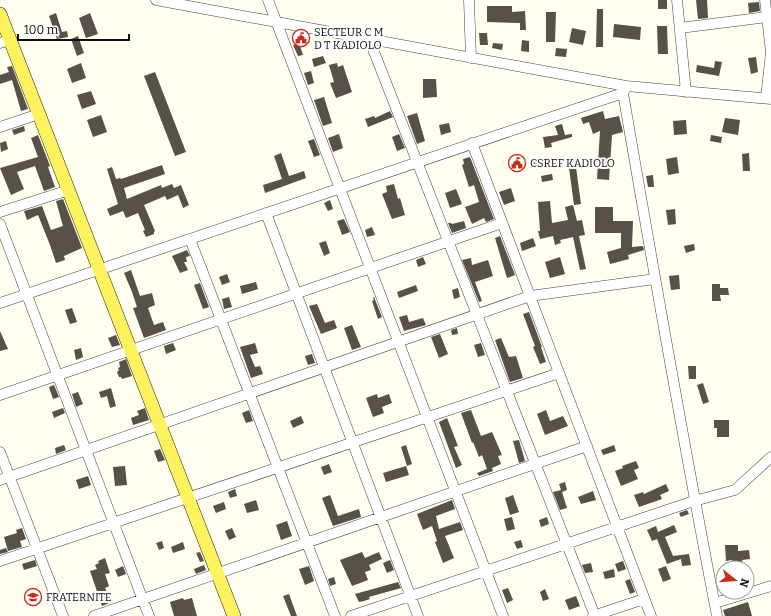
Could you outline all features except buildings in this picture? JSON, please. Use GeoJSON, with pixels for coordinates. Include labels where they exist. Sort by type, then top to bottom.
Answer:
{"type":"FeatureCollection","features":[{"type":"Feature","properties":{"kind":"main road"},"geometry":{"type":"LineString","coordinates":[[0,14],[5,42],[39,114],[234,616]]}},
{"type":"Feature","properties":{"kind":"street"},"geometry":{"type":"LineString","coordinates":[[156,0],[188,3],[277,22],[471,58],[625,90],[686,92],[769,99],[771,52],[765,0]]}},
{"type":"Feature","properties":{"kind":"street"},"geometry":{"type":"LineString","coordinates":[[268,0],[503,616]]}},
{"type":"Feature","properties":{"kind":"street"},"geometry":{"type":"LineString","coordinates":[[469,0],[471,58]]}},
{"type":"Feature","properties":{"kind":"street"},"geometry":{"type":"LineString","coordinates":[[677,0],[686,92]]}},
{"type":"Feature","properties":{"kind":"street"},"geometry":{"type":"LineString","coordinates":[[680,28],[767,17]]}},
{"type":"Feature","properties":{"kind":"street"},"geometry":{"type":"LineString","coordinates":[[369,39],[594,616],[644,599]]}},
{"type":"Feature","properties":{"kind":"street"},"geometry":{"type":"LineString","coordinates":[[0,303],[472,144],[625,90]]}},
{"type":"Feature","properties":{"kind":"street"},"geometry":{"type":"LineString","coordinates":[[625,90],[655,280],[694,501],[717,616]]}},
{"type":"Feature","properties":{"kind":"street"},"geometry":{"type":"LineString","coordinates":[[0,127],[39,114]]}},
{"type":"Feature","properties":{"kind":"street"},"geometry":{"type":"LineString","coordinates":[[472,144],[651,616]]}},
{"type":"Feature","properties":{"kind":"street"},"geometry":{"type":"LineString","coordinates":[[0,212],[69,190]]}},
{"type":"Feature","properties":{"kind":"street"},"geometry":{"type":"LineString","coordinates":[[266,213],[418,616]]}},
{"type":"Feature","properties":{"kind":"street"},"geometry":{"type":"LineString","coordinates":[[0,395],[502,223]]}},
{"type":"Feature","properties":{"kind":"street"},"geometry":{"type":"LineString","coordinates":[[0,224],[150,616]]}},
{"type":"Feature","properties":{"kind":"street"},"geometry":{"type":"LineString","coordinates":[[190,239],[335,616]]}},
{"type":"Feature","properties":{"kind":"street"},"geometry":{"type":"LineString","coordinates":[[5,478],[530,296],[655,280]]}},
{"type":"Feature","properties":{"kind":"street"},"geometry":{"type":"LineString","coordinates":[[0,561],[559,373]]}},
{"type":"Feature","properties":{"kind":"street"},"geometry":{"type":"LineString","coordinates":[[94,616],[587,446]]}},
{"type":"Feature","properties":{"kind":"street"},"geometry":{"type":"LineString","coordinates":[[0,452],[5,478],[37,549],[63,616]]}},
{"type":"Feature","properties":{"kind":"street"},"geometry":{"type":"LineString","coordinates":[[352,616],[694,501],[735,490],[771,457]]}},
{"type":"Feature","properties":{"kind":"street"},"geometry":{"type":"LineString","coordinates":[[715,603],[771,586]]}},
{"type":"Feature","properties":{"kind":"place","name":"SECTEUR C M D T KADIOLO"},"geometry":{"type":"Point","coordinates":[301,38]}},
{"type":"Feature","properties":{"kind":"place","name":"CSREF KADIOLO"},"geometry":{"type":"Point","coordinates":[517,163]}},
{"type":"Feature","properties":{"kind":"place","name":"FRATERNITE"},"geometry":{"type":"Point","coordinates":[33,597]}}]}
